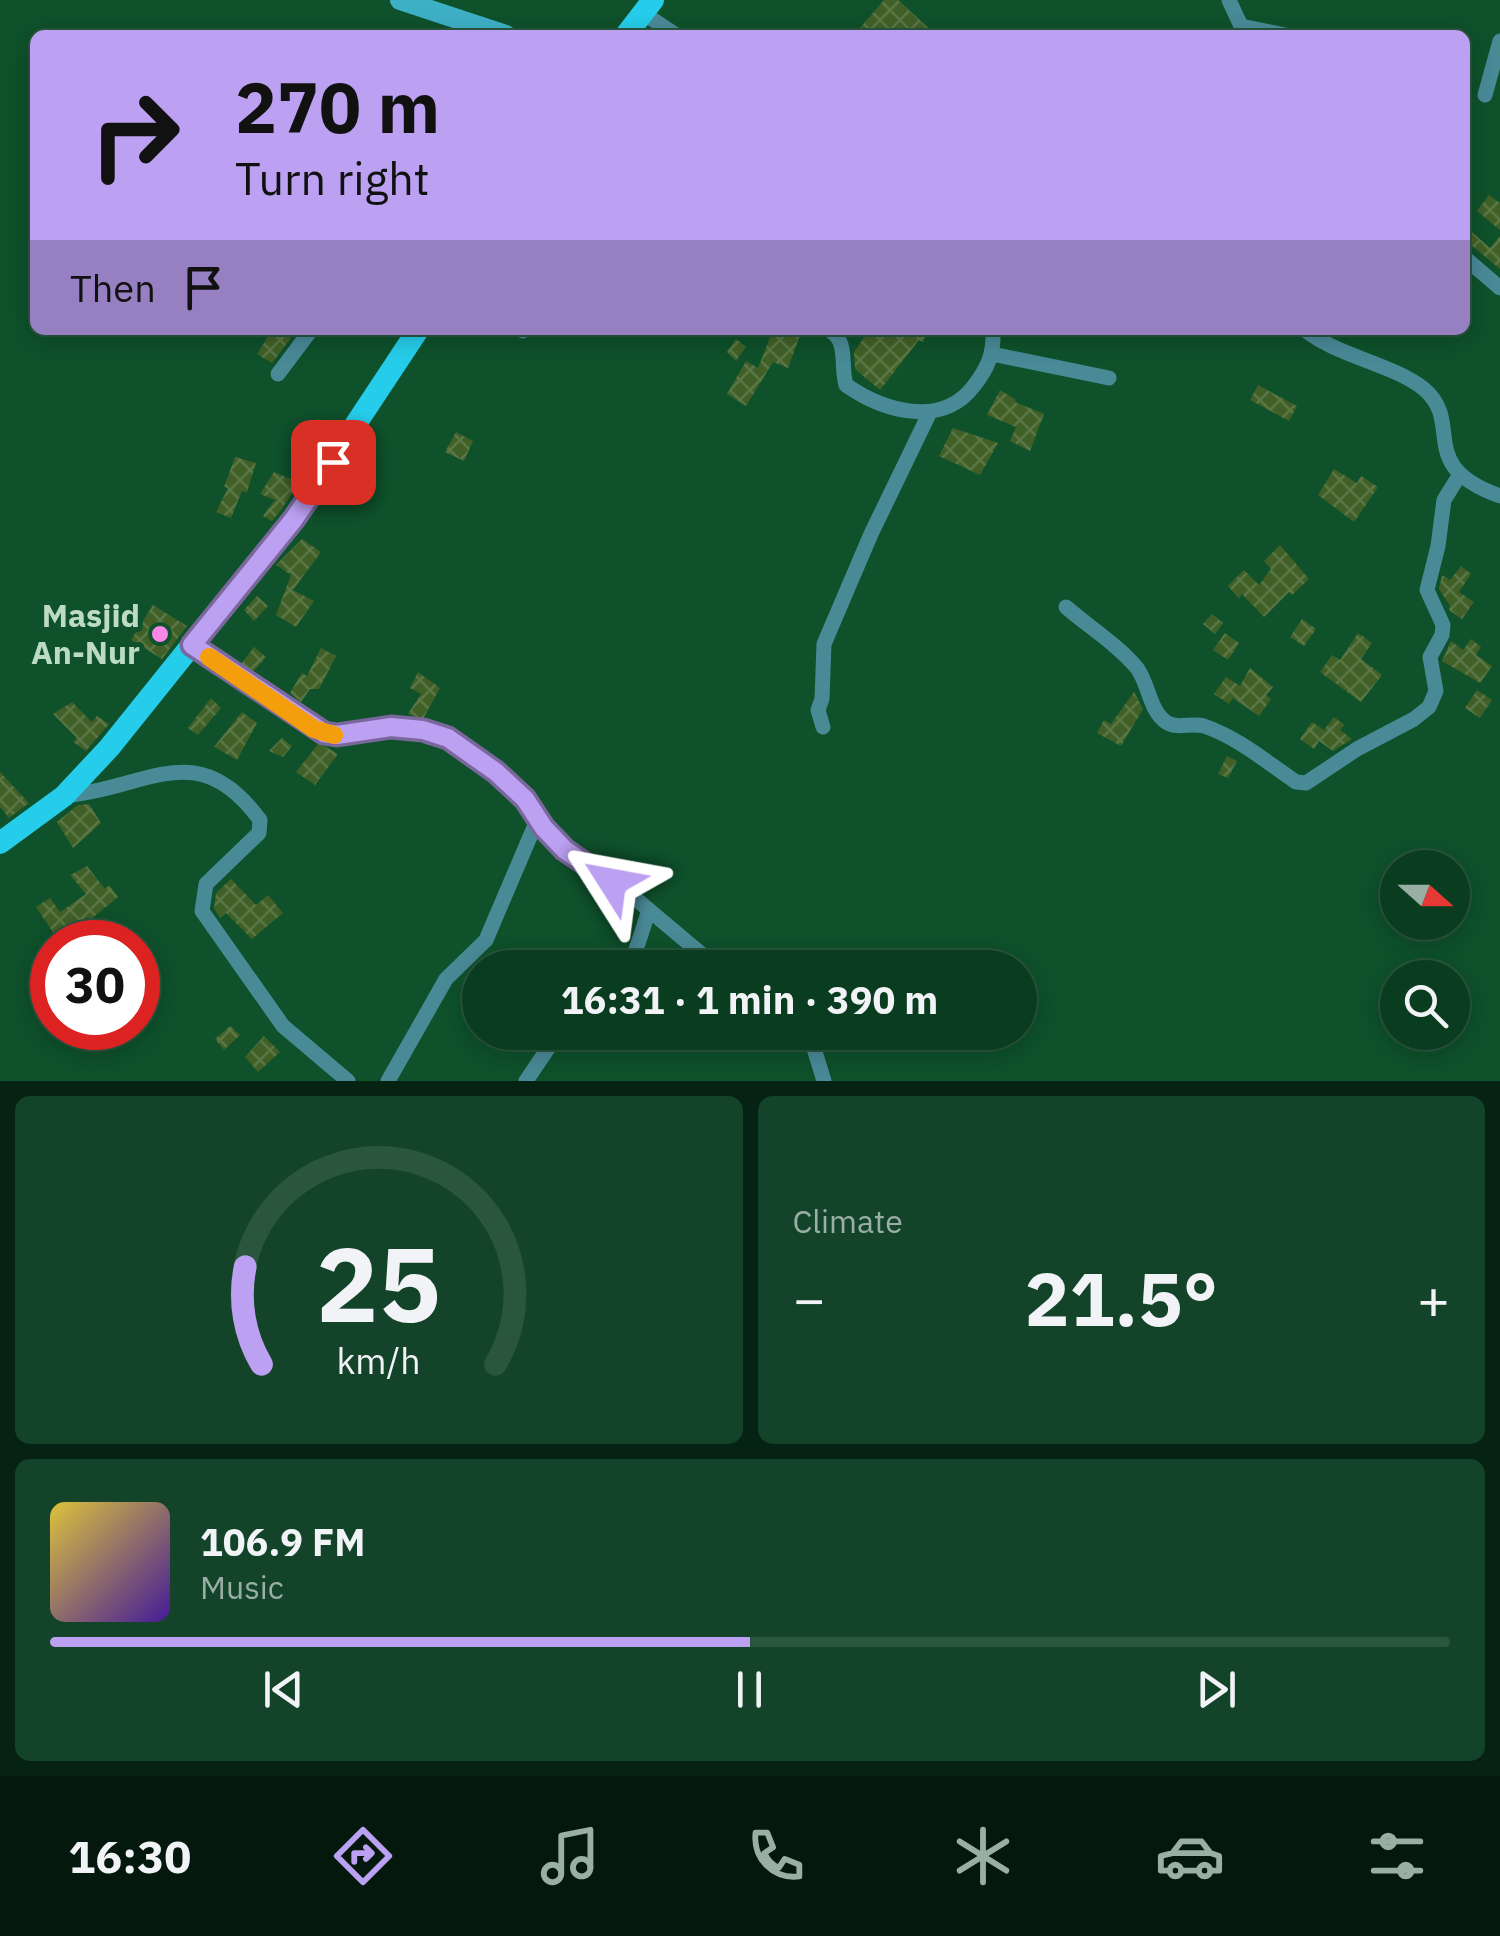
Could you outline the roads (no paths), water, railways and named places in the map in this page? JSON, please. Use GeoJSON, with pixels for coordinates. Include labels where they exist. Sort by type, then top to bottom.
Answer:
{"type":"FeatureCollection","features":[{"type":"Feature","properties":{"kind":"main road"},"geometry":{"type":"LineString","coordinates":[[630,30],[648,6]]}},
{"type":"Feature","properties":{"kind":"main road"},"geometry":{"type":"LineString","coordinates":[[0,843],[64,796],[109,748],[307,501],[415,335]]}},
{"type":"Feature","properties":{"kind":"street"},"geometry":{"type":"LineString","coordinates":[[400,0],[491,30]]}},
{"type":"Feature","properties":{"kind":"street"},"geometry":{"type":"LineString","coordinates":[[1229,0],[1241,26],[1260,30]]}},
{"type":"Feature","properties":{"kind":"street"},"geometry":{"type":"LineString","coordinates":[[648,6],[671,30]]}},
{"type":"Feature","properties":{"kind":"street"},"geometry":{"type":"LineString","coordinates":[[1485,95],[1500,41]]}},
{"type":"Feature","properties":{"kind":"street"},"geometry":{"type":"LineString","coordinates":[[1470,262],[1500,288]]}},
{"type":"Feature","properties":{"kind":"street"},"geometry":{"type":"LineString","coordinates":[[278,374],[307,335]]}},
{"type":"Feature","properties":{"kind":"street"},"geometry":{"type":"LineString","coordinates":[[836,335],[842,346],[846,385],[887,406],[930,412],[954,405],[966,396],[989,364],[993,335]]}},
{"type":"Feature","properties":{"kind":"street"},"geometry":{"type":"LineString","coordinates":[[1314,335],[1426,391],[1439,412],[1444,449],[1459,476],[1500,496]]}},
{"type":"Feature","properties":{"kind":"street"},"geometry":{"type":"LineString","coordinates":[[992,354],[1109,378]]}},
{"type":"Feature","properties":{"kind":"street"},"geometry":{"type":"LineString","coordinates":[[823,727],[818,710],[828,632],[930,412]]}},
{"type":"Feature","properties":{"kind":"street"},"geometry":{"type":"LineString","coordinates":[[1066,607],[1131,661],[1141,674],[1156,711],[1167,722],[1181,727],[1204,726],[1296,782],[1306,783],[1357,749],[1414,719],[1434,698],[1436,685],[1430,657],[1442,635],[1443,624],[1427,590],[1444,500],[1459,476]]}},
{"type":"Feature","properties":{"kind":"street"},"geometry":{"type":"LineString","coordinates":[[192,645],[324,733],[337,735],[391,727],[423,730],[448,738],[496,772],[525,799],[565,850],[649,910],[697,950]]}},
{"type":"Feature","properties":{"kind":"street"},"geometry":{"type":"LineString","coordinates":[[64,796],[188,771],[210,774],[243,800],[260,820],[259,833],[206,884],[202,911],[282,1026],[346,1080]]}},
{"type":"Feature","properties":{"kind":"street"},"geometry":{"type":"LineString","coordinates":[[388,1081],[446,979],[486,940],[538,818]]}},
{"type":"Feature","properties":{"kind":"street"},"geometry":{"type":"LineString","coordinates":[[636,950],[649,910]]}},
{"type":"Feature","properties":{"kind":"street"},"geometry":{"type":"LineString","coordinates":[[526,1081],[547,1050]]}},
{"type":"Feature","properties":{"kind":"street"},"geometry":{"type":"LineString","coordinates":[[815,1050],[824,1081]]}},
{"type":"Feature","properties":{"kind":"place","name":"Masjid An-Nur"},"geometry":{"type":"Point","coordinates":[160,634]}}]}
